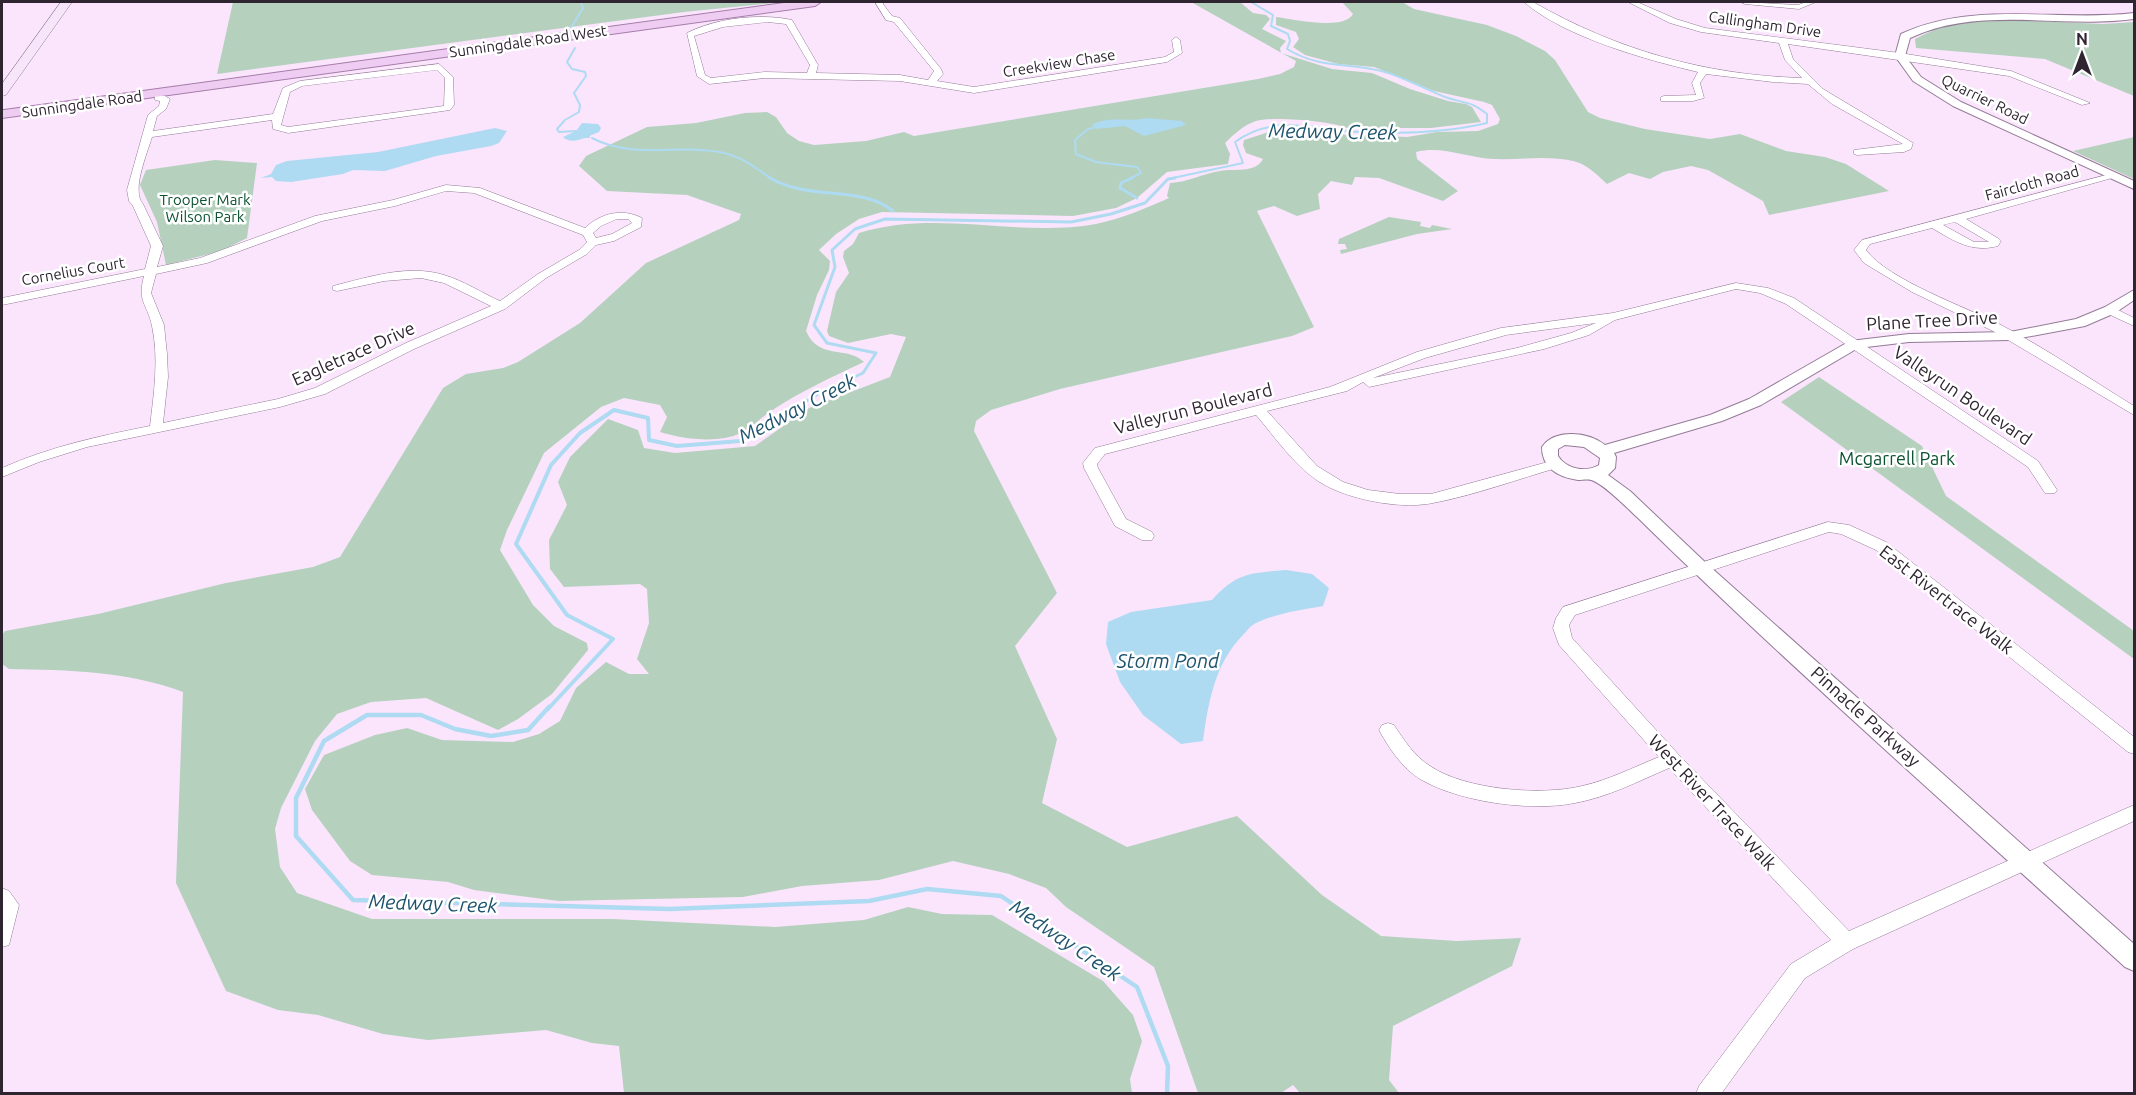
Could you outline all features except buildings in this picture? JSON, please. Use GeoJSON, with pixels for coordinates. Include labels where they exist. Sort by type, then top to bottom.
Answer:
{"type":"FeatureCollection","features":[{"type":"Feature","properties":{"kind":"main road"},"geometry":{"type":"LineString","coordinates":[[2,92],[66,2]]}},
{"type":"Feature","properties":{"kind":"main road","name":"Sunningdale Road West"},"geometry":{"type":"LineString","coordinates":[[2,112],[80,99],[240,81],[815,2]]}},
{"type":"Feature","properties":{"kind":"main road"},"geometry":{"type":"LineString","coordinates":[[2,80],[24,58]]}},
{"type":"Feature","properties":{"kind":"main road","name":"Sunningdale Road West"},"geometry":{"type":"LineString","coordinates":[[159,96],[240,81]]}},
{"type":"Feature","properties":{"kind":"main road","name":"Sunningdale Road"},"geometry":{"type":"LineString","coordinates":[[2,112],[159,96]]}},
{"type":"Feature","properties":{"kind":"street"},"geometry":{"type":"LineString","coordinates":[[811,76],[814,65],[789,22],[768,19],[703,28],[690,35],[701,76],[709,81],[765,75],[900,78],[930,83],[939,74],[938,70],[897,20],[889,18],[878,3],[880,2]]}},
{"type":"Feature","properties":{"kind":"street"},"geometry":{"type":"LineString","coordinates":[[888,2],[900,16],[897,20]]}},
{"type":"Feature","properties":{"kind":"street"},"geometry":{"type":"LineString","coordinates":[[1528,2],[1572,27],[1627,51],[1703,71],[1776,81],[1810,81]]}},
{"type":"Feature","properties":{"kind":"street","name":"Callingham Drive"},"geometry":{"type":"LineString","coordinates":[[1632,2],[1673,21],[1704,30],[1900,56],[2011,74],[2085,104]]}},
{"type":"Feature","properties":{"kind":"street"},"geometry":{"type":"LineString","coordinates":[[1745,2],[1799,8],[1812,2]]}},
{"type":"Feature","properties":{"kind":"street"},"geometry":{"type":"LineString","coordinates":[[2006,6],[2016,15]]}},
{"type":"Feature","properties":{"kind":"street"},"geometry":{"type":"LineString","coordinates":[[1900,56],[1905,36],[1923,25],[1965,17],[2016,15],[2096,19],[2134,16]]}},
{"type":"Feature","properties":{"kind":"street","name":"Creekview Chase"},"geometry":{"type":"LineString","coordinates":[[930,83],[965,89],[985,89],[1167,59],[1178,53],[1176,40]]}},
{"type":"Feature","properties":{"kind":"street"},"geometry":{"type":"LineString","coordinates":[[1783,41],[1789,60],[1835,102],[1908,143],[1908,147],[1904,149],[1857,152]]}},
{"type":"Feature","properties":{"kind":"street","name":"Quarrier Road"},"geometry":{"type":"LineString","coordinates":[[1900,56],[1917,79],[1933,91],[2134,185]]}},
{"type":"Feature","properties":{"kind":"street"},"geometry":{"type":"LineString","coordinates":[[439,67],[449,77],[449,105],[447,108],[288,130],[276,127],[277,116],[286,90],[300,84],[439,67]]}},
{"type":"Feature","properties":{"kind":"street"},"geometry":{"type":"LineString","coordinates":[[1664,99],[1701,96],[1696,83],[1703,71]]}},
{"type":"Feature","properties":{"kind":"street"},"geometry":{"type":"LineString","coordinates":[[156,428],[162,377],[158,325],[145,293],[157,246],[138,204],[134,201],[132,190],[153,115],[147,110],[151,101],[159,96]]}},
{"type":"Feature","properties":{"kind":"street"},"geometry":{"type":"LineString","coordinates":[[146,135],[277,116]]}},
{"type":"Feature","properties":{"kind":"street","name":"Faircloth Road"},"geometry":{"type":"LineString","coordinates":[[2010,336],[1970,314],[1916,290],[1868,261],[1860,253],[1860,246],[1866,242],[2115,176]]}},
{"type":"Feature","properties":{"kind":"street","name":"Eagletrace Drive"},"geometry":{"type":"LineString","coordinates":[[2,473],[34,459],[85,443],[280,404],[320,391],[410,346],[501,306],[542,276],[583,252],[590,238],[476,190],[446,188],[386,205],[319,218],[203,261],[150,272]]}},
{"type":"Feature","properties":{"kind":"street","name":"Faircloth Road"},"geometry":{"type":"LineString","coordinates":[[1935,225],[1967,243],[1988,246],[1994,244],[1995,241],[1990,236],[1957,218]]}},
{"type":"Feature","properties":{"kind":"street","name":"Cornelius Court"},"geometry":{"type":"LineString","coordinates":[[2,301],[150,272]]}},
{"type":"Feature","properties":{"kind":"street"},"geometry":{"type":"LineString","coordinates":[[336,288],[390,276],[411,274],[435,276],[501,306]]}},
{"type":"Feature","properties":{"kind":"street","name":"Valleyrun Boulevard"},"geometry":{"type":"LineString","coordinates":[[1335,389],[1421,355],[1505,332],[1613,317],[1736,286],[1752,286],[1766,289],[1790,301],[2033,464],[2050,490]]}},
{"type":"Feature","properties":{"kind":"street","name":"Plane Tree Drive"},"geometry":{"type":"LineString","coordinates":[[1603,451],[1658,433],[1716,418],[1755,402],[1836,352],[1855,344],[1910,338],[2010,336],[2080,323],[2110,310],[2134,294]]}},
{"type":"Feature","properties":{"kind":"street"},"geometry":{"type":"LineString","coordinates":[[2110,310],[2134,323]]}},
{"type":"Feature","properties":{"kind":"street","name":"Valleyrun Boulevard"},"geometry":{"type":"LineString","coordinates":[[1147,536],[1120,522],[1090,468],[1092,458],[1100,451],[1335,389],[1502,356],[1556,342],[1601,326],[1613,317]]}},
{"type":"Feature","properties":{"kind":"street"},"geometry":{"type":"LineString","coordinates":[[2010,336],[2134,411]]}},
{"type":"Feature","properties":{"kind":"street"},"geometry":{"type":"LineString","coordinates":[[1259,410],[1312,470],[1332,482],[1372,496],[1412,500],[1431,499],[1555,464]]}},
{"type":"Feature","properties":{"kind":"street"},"geometry":{"type":"LineString","coordinates":[[1579,439],[1603,451],[1608,457],[1607,468],[1596,475],[1570,472],[1555,464],[1551,458],[1550,447],[1561,440],[1579,439]]}},
{"type":"Feature","properties":{"kind":"street","name":"Pinnacle Parkway"},"geometry":{"type":"LineString","coordinates":[[1596,475],[1624,495],[1701,569],[2027,860],[2134,959]]}},
{"type":"Feature","properties":{"kind":"street","name":"East Rivertrace Walk"},"geometry":{"type":"LineString","coordinates":[[1701,569],[1828,527],[1861,536],[1881,546],[2134,747]]}},
{"type":"Feature","properties":{"kind":"street","name":"West River Trace Walk"},"geometry":{"type":"LineString","coordinates":[[1701,569],[1569,611],[1562,618],[1560,630],[1565,641],[1672,759],[1846,942]]}},
{"type":"Feature","properties":{"kind":"street"},"geometry":{"type":"LineString","coordinates":[[1388,730],[1405,756],[1426,773],[1462,789],[1546,798],[1576,796],[1672,759]]}},
{"type":"Feature","properties":{"kind":"street"},"geometry":{"type":"LineString","coordinates":[[1707,1094],[1798,971],[1846,942],[2134,813]]}},
{"type":"Feature","properties":{"kind":"street"},"geometry":{"type":"LineString","coordinates":[[2,897],[9,905],[2,938]]}},
{"type":"Feature","properties":{"kind":"green space"},"geometry":{"type":"Polygon","coordinates":[[[233,2],[784,2],[684,12],[217,74],[233,2]]]}},
{"type":"Feature","properties":{"kind":"green space"},"geometry":{"type":"Polygon","coordinates":[[[1191,2],[1240,2],[1253,13],[1266,15],[1270,19],[1262,29],[1286,41],[1280,48],[1281,53],[1191,2]]]}},
{"type":"Feature","properties":{"kind":"green space"},"geometry":{"type":"Polygon","coordinates":[[[1342,2],[1402,2],[1414,9],[1487,25],[1516,36],[1545,51],[1555,60],[1588,112],[1600,118],[1645,129],[1710,139],[1740,134],[1786,151],[1825,157],[1846,164],[1889,191],[1769,215],[1763,201],[1708,170],[1691,166],[1663,172],[1650,179],[1629,173],[1607,184],[1592,170],[1563,159],[1494,159],[1435,150],[1416,152],[1417,159],[1458,191],[1443,201],[1379,178],[1355,177],[1352,185],[1331,181],[1318,194],[1320,209],[1297,216],[1274,206],[1257,211],[1314,327],[1292,336],[1060,389],[991,410],[976,421],[974,431],[1057,593],[1015,646],[1057,739],[1042,803],[1127,847],[1237,816],[1322,895],[1381,936],[1457,941],[1521,938],[1512,966],[1393,1026],[1389,1080],[1399,1093],[1300,1093],[1293,1085],[1281,1093],[1198,1093],[1154,967],[1066,907],[1046,888],[1009,874],[953,861],[879,880],[802,886],[743,897],[559,901],[474,890],[448,882],[372,875],[350,861],[312,810],[305,789],[324,755],[375,735],[407,728],[442,740],[513,742],[539,734],[560,721],[576,688],[606,662],[629,674],[649,674],[637,659],[649,623],[647,589],[640,584],[564,587],[550,569],[549,540],[567,505],[558,482],[570,457],[608,419],[638,430],[644,448],[675,453],[755,446],[809,408],[890,377],[906,337],[891,334],[848,343],[829,336],[827,331],[836,292],[849,273],[843,257],[844,251],[853,244],[859,233],[889,226],[918,223],[1036,228],[1105,222],[1169,198],[1167,196],[1170,183],[1220,171],[1255,167],[1263,159],[1246,153],[1244,140],[1272,131],[1300,129],[1347,135],[1407,137],[1437,132],[1478,131],[1498,124],[1500,119],[1492,105],[1484,102],[1434,91],[1374,67],[1338,64],[1305,55],[1293,47],[1299,39],[1296,32],[1276,25],[1276,17],[1318,23],[1340,22],[1353,14],[1342,2]]]}},
{"type":"Feature","properties":{"kind":"green space"},"geometry":{"type":"Polygon","coordinates":[[[1993,19],[2103,24],[2134,22],[2134,96],[2045,59],[1916,48],[1915,39],[1934,30],[1993,19]]]}},
{"type":"Feature","properties":{"kind":"green space"},"geometry":{"type":"Polygon","coordinates":[[[1283,54],[1332,69],[1372,73],[1410,89],[1466,104],[1472,107],[1481,122],[1431,128],[1347,128],[1316,121],[1288,119],[1256,121],[1247,125],[1225,143],[1230,154],[1228,164],[1167,172],[1137,198],[1116,208],[1073,216],[882,212],[859,219],[836,234],[819,250],[830,261],[829,270],[817,295],[806,331],[818,346],[826,350],[850,354],[864,362],[794,397],[749,429],[732,436],[700,439],[660,432],[667,417],[660,405],[624,398],[601,407],[544,453],[507,530],[500,550],[533,605],[554,626],[587,643],[588,650],[552,694],[518,719],[498,730],[426,698],[371,702],[337,714],[315,741],[281,808],[275,829],[280,867],[297,893],[372,919],[613,919],[775,927],[864,920],[908,907],[942,914],[992,915],[1103,981],[1133,1015],[1142,1041],[1130,1079],[1132,1093],[624,1093],[619,1046],[592,1043],[546,1030],[428,1040],[383,1034],[318,1015],[278,1010],[226,991],[176,883],[183,692],[119,676],[75,671],[9,669],[2,664],[2,635],[5,631],[98,614],[226,583],[313,567],[340,557],[443,388],[466,374],[503,368],[518,362],[580,323],[646,263],[739,220],[741,214],[687,195],[607,191],[579,166],[586,156],[647,127],[696,123],[745,113],[767,112],[776,117],[787,133],[799,141],[814,145],[866,141],[904,132],[914,136],[1258,79],[1280,74],[1294,67],[1296,61],[1283,54]]]}},
{"type":"Feature","properties":{"kind":"green space"},"geometry":{"type":"Polygon","coordinates":[[[2134,137],[2134,179],[2073,151],[2134,137]]]}},
{"type":"Feature","properties":{"kind":"green space","name":"Trooper Mark Wilson Park"},"geometry":{"type":"Polygon","coordinates":[[[215,160],[257,163],[247,238],[221,251],[166,265],[157,222],[140,185],[146,170],[215,160]]]}},
{"type":"Feature","properties":{"kind":"green space"},"geometry":{"type":"Polygon","coordinates":[[[1389,217],[1421,222],[1420,226],[1430,228],[1432,225],[1452,229],[1417,234],[1341,254],[1340,250],[1347,249],[1345,244],[1338,244],[1339,239],[1389,217]]]}},
{"type":"Feature","properties":{"kind":"green space","name":"Mcgarrell Park"},"geometry":{"type":"Polygon","coordinates":[[[1819,377],[1922,446],[1946,496],[2134,631],[2134,659],[1781,402],[1819,377]]]}},
{"type":"Feature","properties":{"kind":"water"},"geometry":{"type":"Polygon","coordinates":[[[1146,118],[1182,121],[1186,125],[1144,136],[1125,126],[1096,129],[1092,125],[1105,120],[1146,118]]]}},
{"type":"Feature","properties":{"kind":"water"},"geometry":{"type":"Polygon","coordinates":[[[582,123],[598,124],[601,128],[599,132],[580,139],[571,141],[563,137],[576,131],[582,123]]]}},
{"type":"Feature","properties":{"kind":"water"},"geometry":{"type":"Polygon","coordinates":[[[495,128],[507,131],[499,143],[436,156],[385,171],[353,170],[343,174],[291,182],[276,181],[272,177],[261,178],[271,174],[276,165],[287,161],[378,152],[495,128]]]}},
{"type":"Feature","properties":{"kind":"water","name":"Storm Pond"},"geometry":{"type":"Polygon","coordinates":[[[1286,570],[1312,574],[1329,588],[1323,606],[1289,612],[1252,625],[1233,646],[1214,684],[1203,741],[1181,744],[1143,715],[1120,682],[1106,644],[1108,622],[1131,612],[1212,600],[1237,579],[1254,573],[1286,570]]]}},
{"type":"Feature","properties":{"kind":"waterway"},"geometry":{"type":"LineString","coordinates":[[568,33],[583,8],[581,2]]}},
{"type":"Feature","properties":{"kind":"waterway","name":"Medway Creek"},"geometry":{"type":"LineString","coordinates":[[1168,179],[1243,163],[1235,142],[1250,133],[1265,128],[1295,125],[1359,132],[1407,133],[1439,131],[1487,123],[1487,114],[1476,106],[1445,97],[1393,74],[1324,63],[1300,56],[1287,49],[1290,41],[1288,34],[1271,26],[1273,15],[1251,2]]}},
{"type":"Feature","properties":{"kind":"waterway"},"geometry":{"type":"LineString","coordinates":[[575,48],[567,62],[572,69],[585,72],[586,76],[574,93],[580,105],[579,112],[565,120],[557,129],[559,132],[576,131]]}},
{"type":"Feature","properties":{"kind":"waterway"},"geometry":{"type":"LineString","coordinates":[[1093,128],[1088,129],[1075,140],[1076,154],[1096,162],[1137,167],[1141,173],[1129,179]]}},
{"type":"Feature","properties":{"kind":"waterway"},"geometry":{"type":"LineString","coordinates":[[584,137],[589,137]]}},
{"type":"Feature","properties":{"kind":"waterway"},"geometry":{"type":"LineString","coordinates":[[592,138],[608,145],[640,150],[707,150],[724,153],[743,160],[772,179]]}},
{"type":"Feature","properties":{"kind":"waterway"},"geometry":{"type":"LineString","coordinates":[[1132,178],[1121,183],[1120,188],[1137,198]]}},
{"type":"Feature","properties":{"kind":"waterway","name":"Medway Creek"},"geometry":{"type":"LineString","coordinates":[[1168,179],[1175,178]]}},
{"type":"Feature","properties":{"kind":"waterway"},"geometry":{"type":"LineString","coordinates":[[772,179],[801,189],[866,198],[893,211]]}},
{"type":"Feature","properties":{"kind":"waterway","name":"Medway Creek"},"geometry":{"type":"LineString","coordinates":[[792,410],[818,394],[863,373],[876,353],[827,343],[814,325],[835,267],[832,250],[855,229],[885,219],[1071,222],[1111,214],[1145,203],[1168,179]]}},
{"type":"Feature","properties":{"kind":"waterway","name":"Medway Creek"},"geometry":{"type":"LineString","coordinates":[[548,709],[613,639],[567,615],[516,544],[551,465],[580,433],[614,410],[648,418],[649,440],[677,446],[740,441],[794,408]]}},
{"type":"Feature","properties":{"kind":"waterway","name":"Medway Creek"},"geometry":{"type":"LineString","coordinates":[[549,707],[528,730],[491,736],[455,729],[421,715],[367,715],[324,741],[296,798],[296,836],[353,900],[670,909],[869,901],[927,889],[1001,896],[1137,987],[1168,1066],[1167,1094]]}}]}
